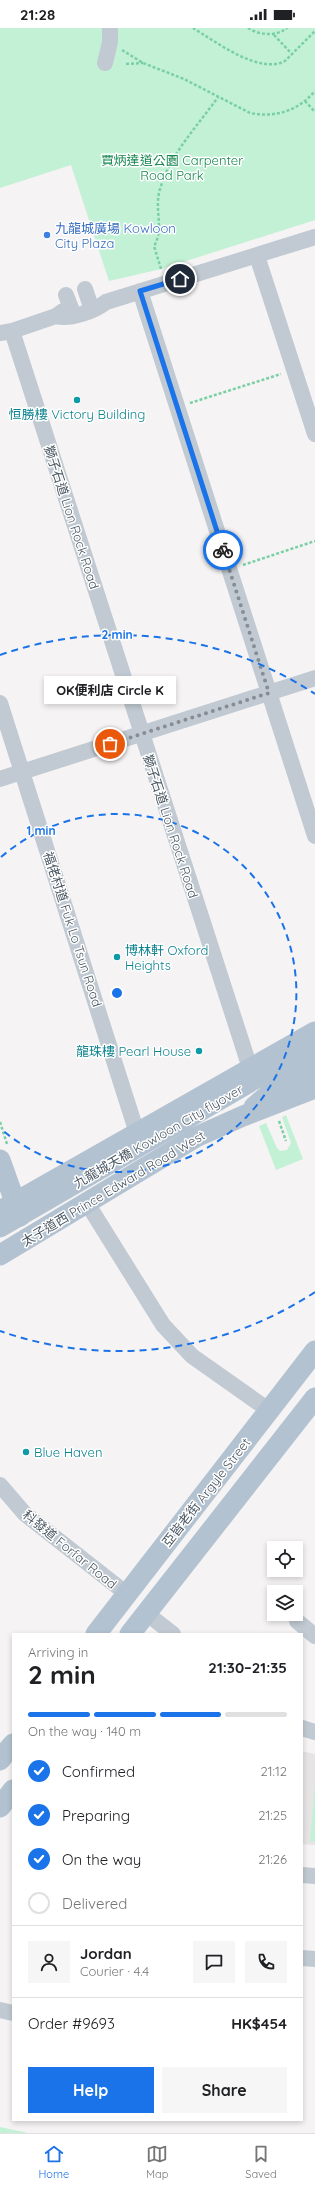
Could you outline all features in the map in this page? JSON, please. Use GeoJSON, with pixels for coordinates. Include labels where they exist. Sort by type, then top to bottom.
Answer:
{"type":"FeatureCollection","features":[{"type":"Feature","properties":{"kind":"main road"},"geometry":{"type":"LineString","coordinates":[[8,1207],[315,1032]]}},
{"type":"Feature","properties":{"kind":"main road","name":"九龍城天橋 Kowloon City flyover"},"geometry":{"type":"LineString","coordinates":[[0,1227],[315,1044]]}},
{"type":"Feature","properties":{"kind":"main road","name":"九龍城天橋 Kowloon City flyover"},"geometry":{"type":"LineString","coordinates":[[0,1236],[315,1053]]}},
{"type":"Feature","properties":{"kind":"main road"},"geometry":{"type":"LineString","coordinates":[[243,1116],[279,1086],[315,1065]]}},
{"type":"Feature","properties":{"kind":"main road","name":"太子道西 Prince Edward Road West"},"geometry":{"type":"LineString","coordinates":[[0,1255],[196,1137],[243,1116],[315,1088]]}},
{"type":"Feature","properties":{"kind":"main road"},"geometry":{"type":"LineString","coordinates":[[0,1160],[8,1207],[28,1239]]}},
{"type":"Feature","properties":{"kind":"main road","name":"亞皆老街 Argyle Street"},"geometry":{"type":"LineString","coordinates":[[97,1633],[315,1351]]}},
{"type":"Feature","properties":{"kind":"main road"},"geometry":{"type":"LineString","coordinates":[[131,1633],[315,1398]]}},
{"type":"Feature","properties":{"kind":"main road"},"geometry":{"type":"LineString","coordinates":[[0,1760],[12,1745]]}},
{"type":"Feature","properties":{"kind":"main road"},"geometry":{"type":"LineString","coordinates":[[0,1807],[12,1791]]}},
{"type":"Feature","properties":{"kind":"street"},"geometry":{"type":"LineString","coordinates":[[105,63],[110,35]]}},
{"type":"Feature","properties":{"kind":"street"},"geometry":{"type":"LineString","coordinates":[[4,334],[56,316],[68,302],[140,291],[315,237]]}},
{"type":"Feature","properties":{"kind":"street"},"geometry":{"type":"LineString","coordinates":[[257,256],[315,434]]}},
{"type":"Feature","properties":{"kind":"street"},"geometry":{"type":"LineString","coordinates":[[140,291],[315,836]]}},
{"type":"Feature","properties":{"kind":"street"},"geometry":{"type":"LineString","coordinates":[[56,316],[63,318],[99,308],[94,298]]}},
{"type":"Feature","properties":{"kind":"street","name":"獅子石道 Lion Rock Road"},"geometry":{"type":"LineString","coordinates":[[4,334],[142,733],[250,1068]]}},
{"type":"Feature","properties":{"kind":"street"},"geometry":{"type":"LineString","coordinates":[[0,779],[315,678]]}},
{"type":"Feature","properties":{"kind":"street","name":"福佬村道 Fuk Lo Tsun Road"},"geometry":{"type":"LineString","coordinates":[[0,703],[137,1133]]}},
{"type":"Feature","properties":{"kind":"street"},"geometry":{"type":"LineString","coordinates":[[87,1203],[163,1325],[192,1356],[270,1411]]}},
{"type":"Feature","properties":{"kind":"street","name":"科發道 Forfar Road"},"geometry":{"type":"LineString","coordinates":[[0,1485],[25,1514],[127,1594]]}},
{"type":"Feature","properties":{"kind":"street"},"geometry":{"type":"LineString","coordinates":[[146,1613],[172,1633]]}},
{"type":"Feature","properties":{"kind":"street"},"geometry":{"type":"LineString","coordinates":[[297,1621],[315,1636]]}},
{"type":"Feature","properties":{"kind":"street"},"geometry":{"type":"LineString","coordinates":[[303,1728],[315,1732]]}},
{"type":"Feature","properties":{"kind":"street"},"geometry":{"type":"LineString","coordinates":[[303,1875],[315,1876]]}},
{"type":"Feature","properties":{"kind":"street"},"geometry":{"type":"LineString","coordinates":[[303,1958],[315,1959]]}},
{"type":"Feature","properties":{"kind":"street"},"geometry":{"type":"LineString","coordinates":[[0,2010],[12,2012]]}},
{"type":"Feature","properties":{"kind":"path"},"geometry":{"type":"LineString","coordinates":[[193,28],[245,58],[267,65],[279,64],[315,31]]}},
{"type":"Feature","properties":{"kind":"path"},"geometry":{"type":"LineString","coordinates":[[248,28],[253,31],[274,34],[287,28]]}},
{"type":"Feature","properties":{"kind":"path"},"geometry":{"type":"LineString","coordinates":[[274,34],[291,53]]}},
{"type":"Feature","properties":{"kind":"path"},"geometry":{"type":"LineString","coordinates":[[110,35],[143,63],[184,79],[250,113],[261,115],[282,113],[305,101],[315,91]]}},
{"type":"Feature","properties":{"kind":"path"},"geometry":{"type":"LineString","coordinates":[[126,64],[143,63]]}},
{"type":"Feature","properties":{"kind":"path"},"geometry":{"type":"LineString","coordinates":[[164,272],[161,269],[154,246],[159,237],[159,193],[169,167],[183,142],[218,97]]}},
{"type":"Feature","properties":{"kind":"path"},"geometry":{"type":"LineString","coordinates":[[305,101],[315,112]]}},
{"type":"Feature","properties":{"kind":"path"},"geometry":{"type":"LineString","coordinates":[[186,404],[281,374]]}},
{"type":"Feature","properties":{"kind":"path"},"geometry":{"type":"LineString","coordinates":[[239,566],[315,541]]}},
{"type":"Feature","properties":{"kind":"path"},"geometry":{"type":"LineString","coordinates":[[276,1115],[286,1141]]}},
{"type":"Feature","properties":{"kind":"shaded area"},"geometry":{"type":"Polygon","coordinates":[[[303,1751],[315,1754],[315,1845],[303,1844],[303,1751]]]}},
{"type":"Feature","properties":{"kind":"green space","name":"賈炳達道公園 Carpenter Road Park"},"geometry":{"type":"Polygon","coordinates":[[[0,28],[315,28],[315,220],[161,269],[109,281],[71,165],[0,188],[0,28]]]}},
{"type":"Feature","properties":{"kind":"green space"},"geometry":{"type":"Polygon","coordinates":[[[286,1115],[303,1159],[276,1170],[259,1126],[266,1123],[277,1148],[280,1151],[287,1150],[291,1143],[282,1117],[286,1115]]]}},
{"type":"Feature","properties":{"kind":"green space"},"geometry":{"type":"Polygon","coordinates":[[[315,1784],[315,1842],[310,1841],[315,1784]]]}},
{"type":"Feature","properties":{"kind":"green space"},"geometry":{"type":"Polygon","coordinates":[[[0,2127],[28,2133],[0,2133],[0,2127]]]}},
{"type":"Feature","properties":{"kind":"way so far"},"geometry":{"type":"LineString","coordinates":[[110,744],[269,693],[223,550]]}},
{"type":"Feature","properties":{"kind":"place","name":"九龍城廣場 Kowloon City Plaza"},"geometry":{"type":"Point","coordinates":[47,235]}},
{"type":"Feature","properties":{"kind":"place","name":"恒勝樓 Victory Building"},"geometry":{"type":"Point","coordinates":[77,400]}},
{"type":"Feature","properties":{"kind":"place","name":"OK便利店 Circle K"},"geometry":{"type":"Point","coordinates":[110,744]}},
{"type":"Feature","properties":{"kind":"place","name":"博林軒 Oxford Heights"},"geometry":{"type":"Point","coordinates":[117,957]}},
{"type":"Feature","properties":{"kind":"place","name":"龍珠樓 Pearl House"},"geometry":{"type":"Point","coordinates":[199,1051]}},
{"type":"Feature","properties":{"kind":"place","name":"Blue Haven"},"geometry":{"type":"Point","coordinates":[26,1452]}},
{"type":"Feature","properties":{"kind":"route"},"geometry":{"type":"LineString","coordinates":[[180,279],[140,291],[223,550]]}}]}
